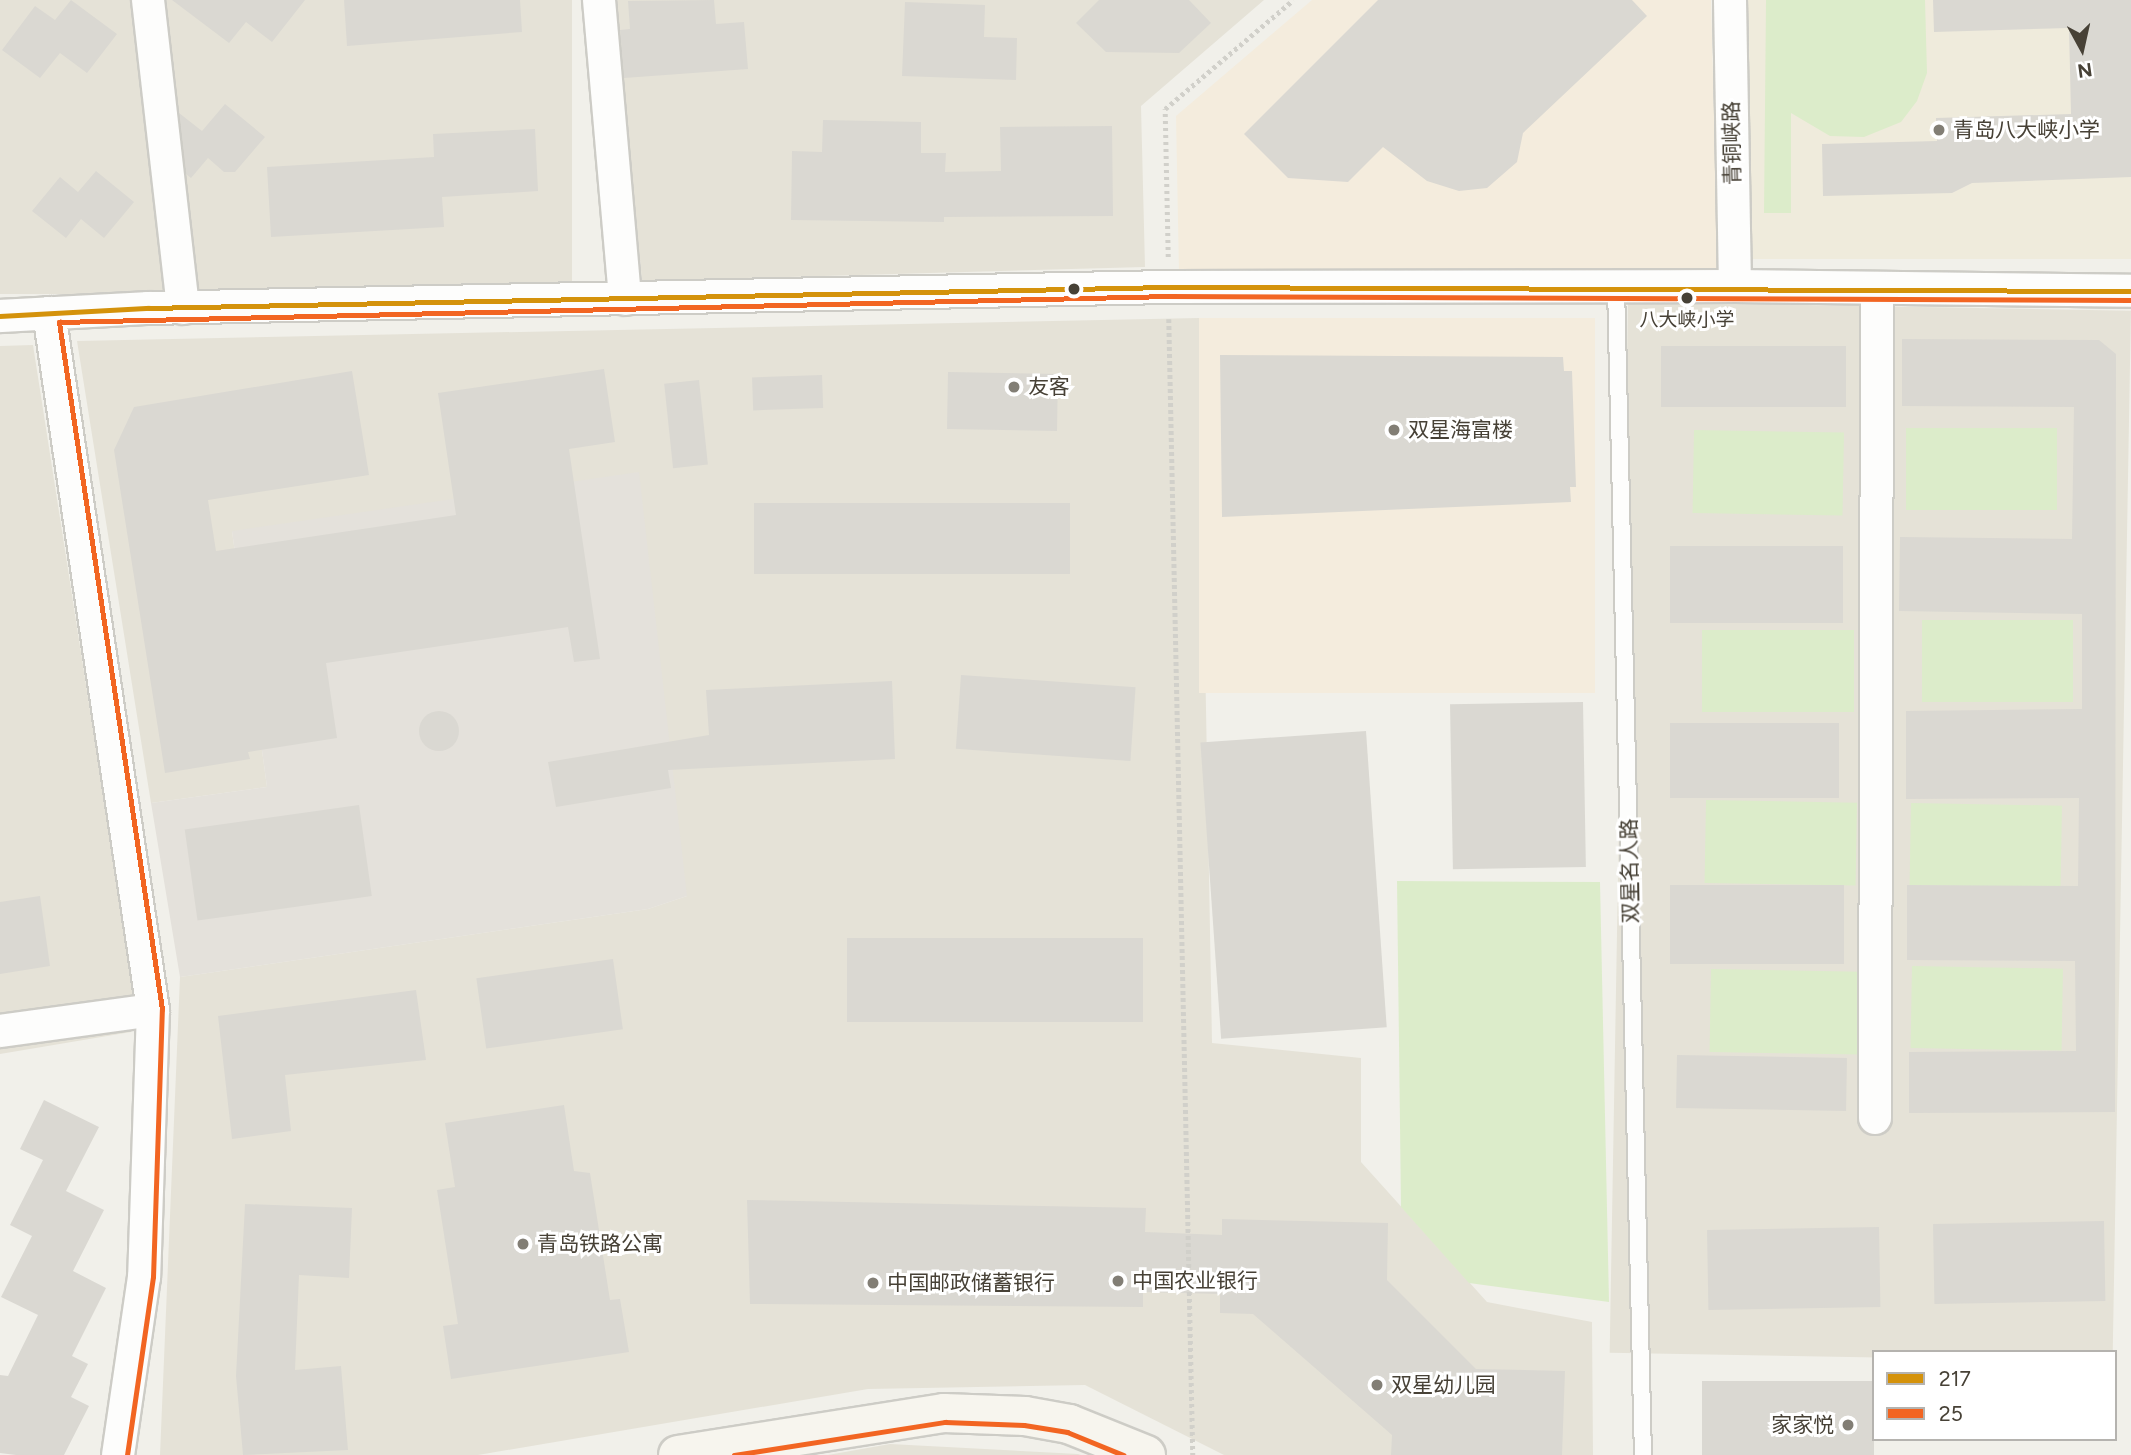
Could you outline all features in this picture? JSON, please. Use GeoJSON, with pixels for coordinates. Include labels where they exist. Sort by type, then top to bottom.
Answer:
{"type":"FeatureCollection","features":[{"type":"Feature","properties":{"kind":"main road"},"geometry":{"type":"LineString","coordinates":[[678,1455],[944,1413],[1025,1416],[1069,1424],[1146,1455]]}},
{"type":"Feature","properties":{"kind":"street"},"geometry":{"type":"LineString","coordinates":[[148,0],[183,308]]}},
{"type":"Feature","properties":{"kind":"street"},"geometry":{"type":"LineString","coordinates":[[599,0],[625,299]]}},
{"type":"Feature","properties":{"kind":"street","name":"青铜峡路"},"geometry":{"type":"LineString","coordinates":[[1730,0],[1735,286]]}},
{"type":"Feature","properties":{"kind":"street"},"geometry":{"type":"LineString","coordinates":[[0,316],[183,308],[1169,287],[1735,286],[2131,291]]}},
{"type":"Feature","properties":{"kind":"street"},"geometry":{"type":"LineString","coordinates":[[1875,1118],[1877,288]]}},
{"type":"Feature","properties":{"kind":"street"},"geometry":{"type":"LineString","coordinates":[[50,313],[153,1010],[144,1278],[118,1455]]}},
{"type":"Feature","properties":{"kind":"street"},"geometry":{"type":"LineString","coordinates":[[0,1031],[153,1010]]}},
{"type":"Feature","properties":{"kind":"lane","name":"双星名人路"},"geometry":{"type":"LineString","coordinates":[[1616,286],[1643,1455]]}},
{"type":"Feature","properties":{"kind":"path"},"geometry":{"type":"LineString","coordinates":[[1193,1455],[1165,109],[1293,0]]}},
{"type":"Feature","properties":{"kind":"shaded area"},"geometry":{"type":"Polygon","coordinates":[[[0,0],[572,0],[572,294],[0,294],[0,0]]]}},
{"type":"Feature","properties":{"kind":"shaded area"},"geometry":{"type":"Polygon","coordinates":[[[615,0],[1264,0],[1141,106],[1145,267],[642,281],[615,0]]]}},
{"type":"Feature","properties":{"kind":"shaded area"},"geometry":{"type":"Polygon","coordinates":[[[1312,0],[1711,0],[1718,270],[1179,274],[1176,116],[1312,0]]]}},
{"type":"Feature","properties":{"kind":"shaded area","name":"青岛八大峡小学"},"geometry":{"type":"Polygon","coordinates":[[[1745,0],[2131,0],[2131,259],[1745,259],[1745,0]]]}},
{"type":"Feature","properties":{"kind":"shaded area"},"geometry":{"type":"Polygon","coordinates":[[[1628,302],[2131,311],[2113,1350],[1872,1350],[1872,1357],[1610,1353],[1628,302]]]}},
{"type":"Feature","properties":{"kind":"shaded area"},"geometry":{"type":"Polygon","coordinates":[[[1199,318],[1212,1043],[1361,1058],[1361,1162],[1487,1302],[1592,1322],[1593,1455],[1224,1455],[1085,1385],[868,1389],[478,1455],[160,1455],[180,977],[648,909],[687,896],[232,531],[267,787],[151,803],[77,341],[1199,318]]]}},
{"type":"Feature","properties":{"kind":"shaded area"},"geometry":{"type":"Polygon","coordinates":[[[1199,318],[1595,318],[1595,693],[1199,693],[1199,318]]]}},
{"type":"Feature","properties":{"kind":"shaded area"},"geometry":{"type":"Polygon","coordinates":[[[33,345],[133,986],[131,1032],[0,1054],[0,346],[33,345]]]}},
{"type":"Feature","properties":{"kind":"shaded area"},"geometry":{"type":"Polygon","coordinates":[[[639,472],[687,896],[648,909],[180,977],[151,803],[267,787],[232,531],[639,472]]]}},
{"type":"Feature","properties":{"kind":"shaded area"},"geometry":{"type":"Polygon","coordinates":[[[890,1444],[1078,1454],[1081,1455],[828,1455],[890,1444]]]}},
{"type":"Feature","properties":{"kind":"green space"},"geometry":{"type":"Polygon","coordinates":[[[1766,0],[1925,0],[1927,73],[1917,101],[1901,122],[1864,137],[1830,136],[1791,113],[1791,213],[1764,213],[1766,0]]]}},
{"type":"Feature","properties":{"kind":"green space"},"geometry":{"type":"Polygon","coordinates":[[[1906,428],[2057,428],[2057,510],[1906,510],[1906,428]]]}},
{"type":"Feature","properties":{"kind":"green space"},"geometry":{"type":"Polygon","coordinates":[[[1694,430],[1844,433],[1843,516],[1693,513],[1694,430]]]}},
{"type":"Feature","properties":{"kind":"green space"},"geometry":{"type":"Polygon","coordinates":[[[1922,620],[2073,620],[2073,702],[1922,702],[1922,620]]]}},
{"type":"Feature","properties":{"kind":"green space"},"geometry":{"type":"Polygon","coordinates":[[[1702,630],[1854,630],[1854,712],[1702,712],[1702,630]]]}},
{"type":"Feature","properties":{"kind":"green space"},"geometry":{"type":"Polygon","coordinates":[[[1706,800],[1857,803],[1856,886],[1705,883],[1706,800]]]}},
{"type":"Feature","properties":{"kind":"green space"},"geometry":{"type":"Polygon","coordinates":[[[1911,803],[2062,806],[2061,888],[1910,885],[1911,803]]]}},
{"type":"Feature","properties":{"kind":"green space"},"geometry":{"type":"Polygon","coordinates":[[[1397,881],[1600,882],[1609,1302],[1469,1283],[1401,1207],[1397,881]]]}},
{"type":"Feature","properties":{"kind":"green space"},"geometry":{"type":"Polygon","coordinates":[[[1912,966],[2063,969],[2062,1051],[1911,1048],[1912,966]]]}},
{"type":"Feature","properties":{"kind":"green space"},"geometry":{"type":"Polygon","coordinates":[[[1711,969],[1862,972],[1861,1055],[1710,1052],[1711,969]]]}},
{"type":"Feature","properties":{"kind":"building"},"geometry":{"type":"Polygon","coordinates":[[[71,0],[117,34],[87,73],[60,53],[40,78],[2,50],[35,6],[55,20],[71,0]]]}},
{"type":"Feature","properties":{"kind":"building"},"geometry":{"type":"Polygon","coordinates":[[[172,0],[305,0],[272,42],[246,22],[229,43],[172,0]]]}},
{"type":"Feature","properties":{"kind":"building"},"geometry":{"type":"Polygon","coordinates":[[[344,0],[520,0],[522,32],[347,46],[344,0]]]}},
{"type":"Feature","properties":{"kind":"building"},"geometry":{"type":"Polygon","coordinates":[[[714,0],[716,24],[744,22],[748,69],[624,78],[620,30],[630,29],[628,1],[714,0]]]}},
{"type":"Feature","properties":{"kind":"building"},"geometry":{"type":"Polygon","coordinates":[[[1099,0],[1189,0],[1211,23],[1179,53],[1106,52],[1076,23],[1099,0]]]}},
{"type":"Feature","properties":{"kind":"building"},"geometry":{"type":"Polygon","coordinates":[[[1378,0],[1632,0],[1647,16],[1523,133],[1517,162],[1487,188],[1459,191],[1427,181],[1383,147],[1348,182],[1288,178],[1244,134],[1378,0]]]}},
{"type":"Feature","properties":{"kind":"building"},"geometry":{"type":"Polygon","coordinates":[[[1933,0],[2131,0],[2131,177],[1972,183],[1952,193],[1823,196],[1822,144],[1937,141],[1936,118],[2071,114],[2069,28],[1934,32],[1933,0]]]}},
{"type":"Feature","properties":{"kind":"building"},"geometry":{"type":"Polygon","coordinates":[[[905,2],[985,5],[984,37],[1017,38],[1016,80],[902,76],[905,2]]]}},
{"type":"Feature","properties":{"kind":"building"},"geometry":{"type":"Polygon","coordinates":[[[225,104],[265,137],[235,172],[224,172],[208,158],[191,178],[186,174],[179,113],[202,131],[225,104]]]}},
{"type":"Feature","properties":{"kind":"building"},"geometry":{"type":"Polygon","coordinates":[[[823,120],[921,122],[921,153],[946,153],[945,172],[1001,171],[1000,127],[1112,126],[1113,216],[944,217],[944,222],[791,220],[792,151],[822,152],[823,120]]]}},
{"type":"Feature","properties":{"kind":"building"},"geometry":{"type":"Polygon","coordinates":[[[535,129],[538,191],[442,197],[444,227],[271,237],[267,167],[434,157],[433,134],[535,129]]]}},
{"type":"Feature","properties":{"kind":"building"},"geometry":{"type":"Polygon","coordinates":[[[96,171],[134,202],[104,238],[81,219],[66,238],[32,211],[60,177],[78,192],[96,171]]]}},
{"type":"Feature","properties":{"kind":"building"},"geometry":{"type":"Polygon","coordinates":[[[1902,339],[2099,340],[2116,354],[2115,1112],[1909,1113],[1909,1052],[2076,1051],[2075,961],[1907,960],[1907,885],[2078,886],[2079,798],[1906,799],[1906,711],[2082,709],[2082,614],[1899,611],[1900,537],[2072,539],[2074,407],[1902,406],[1902,339]]]}},
{"type":"Feature","properties":{"kind":"building"},"geometry":{"type":"Polygon","coordinates":[[[1661,346],[1846,346],[1846,407],[1661,407],[1661,346]]]}},
{"type":"Feature","properties":{"kind":"building","name":"双星海富楼"},"geometry":{"type":"Polygon","coordinates":[[[1220,355],[1563,357],[1564,371],[1572,371],[1576,487],[1570,487],[1571,502],[1222,517],[1220,355]]]}},
{"type":"Feature","properties":{"kind":"building"},"geometry":{"type":"Polygon","coordinates":[[[604,369],[615,442],[569,449],[600,659],[574,662],[568,627],[326,663],[337,738],[248,752],[250,759],[165,773],[114,450],[134,407],[352,371],[369,475],[208,500],[216,551],[456,515],[438,393],[604,369]]]}},
{"type":"Feature","properties":{"kind":"building"},"geometry":{"type":"Polygon","coordinates":[[[948,372],[1058,374],[1057,431],[947,429],[948,372]]]}},
{"type":"Feature","properties":{"kind":"building"},"geometry":{"type":"Polygon","coordinates":[[[822,375],[823,408],[753,410],[752,377],[822,375]]]}},
{"type":"Feature","properties":{"kind":"building"},"geometry":{"type":"Polygon","coordinates":[[[699,380],[708,465],[673,468],[664,384],[699,380]]]}},
{"type":"Feature","properties":{"kind":"building"},"geometry":{"type":"Polygon","coordinates":[[[754,503],[1070,503],[1070,574],[754,574],[754,503]]]}},
{"type":"Feature","properties":{"kind":"building"},"geometry":{"type":"Polygon","coordinates":[[[1670,546],[1843,546],[1843,623],[1670,623],[1670,546]]]}},
{"type":"Feature","properties":{"kind":"building"},"geometry":{"type":"Polygon","coordinates":[[[961,675],[1136,687],[1130,761],[956,749],[961,675]]]}},
{"type":"Feature","properties":{"kind":"building"},"geometry":{"type":"Polygon","coordinates":[[[892,681],[895,759],[668,770],[671,788],[556,807],[548,762],[709,735],[706,690],[892,681]]]}},
{"type":"Feature","properties":{"kind":"building"},"geometry":{"type":"Polygon","coordinates":[[[1583,702],[1586,867],[1453,869],[1450,704],[1583,702]]]}},
{"type":"Feature","properties":{"kind":"building"},"geometry":{"type":"Polygon","coordinates":[[[439,711],[447,712],[453,717],[458,723],[458,739],[453,745],[447,750],[439,751],[431,750],[425,745],[420,739],[419,731],[420,723],[425,717],[431,712],[439,711]]]}},
{"type":"Feature","properties":{"kind":"building"},"geometry":{"type":"Polygon","coordinates":[[[1670,723],[1839,723],[1839,798],[1670,798],[1670,723]]]}},
{"type":"Feature","properties":{"kind":"building"},"geometry":{"type":"Polygon","coordinates":[[[1366,731],[1387,1027],[1221,1039],[1200,743],[1366,731]]]}},
{"type":"Feature","properties":{"kind":"building"},"geometry":{"type":"Polygon","coordinates":[[[359,805],[372,896],[198,921],[185,829],[359,805]]]}},
{"type":"Feature","properties":{"kind":"building"},"geometry":{"type":"Polygon","coordinates":[[[1670,885],[1844,885],[1844,964],[1670,964],[1670,885]]]}},
{"type":"Feature","properties":{"kind":"building"},"geometry":{"type":"Polygon","coordinates":[[[40,896],[50,966],[0,974],[0,902],[40,896]]]}},
{"type":"Feature","properties":{"kind":"building"},"geometry":{"type":"Polygon","coordinates":[[[847,938],[1143,938],[1143,1022],[847,1022],[847,938]]]}},
{"type":"Feature","properties":{"kind":"building"},"geometry":{"type":"Polygon","coordinates":[[[613,959],[623,1029],[486,1049],[476,978],[613,959]]]}},
{"type":"Feature","properties":{"kind":"building"},"geometry":{"type":"Polygon","coordinates":[[[416,990],[426,1060],[285,1075],[291,1131],[232,1139],[218,1016],[416,990]]]}},
{"type":"Feature","properties":{"kind":"building"},"geometry":{"type":"Polygon","coordinates":[[[1677,1055],[1847,1058],[1846,1111],[1676,1108],[1677,1055]]]}},
{"type":"Feature","properties":{"kind":"building"},"geometry":{"type":"Polygon","coordinates":[[[44,1100],[99,1127],[66,1191],[104,1210],[73,1271],[106,1288],[72,1356],[88,1364],[71,1397],[89,1406],[64,1455],[16,1455],[0,1453],[0,1375],[8,1376],[38,1315],[1,1297],[32,1236],[10,1225],[43,1160],[20,1149],[44,1100]]]}},
{"type":"Feature","properties":{"kind":"building","name":"青岛铁路公寓"},"geometry":{"type":"Polygon","coordinates":[[[564,1105],[574,1171],[590,1173],[610,1300],[620,1299],[629,1352],[451,1379],[443,1326],[458,1324],[437,1190],[455,1187],[445,1123],[564,1105]]]}},
{"type":"Feature","properties":{"kind":"building"},"geometry":{"type":"Polygon","coordinates":[[[747,1200],[1146,1208],[1145,1232],[1222,1235],[1222,1219],[1388,1223],[1387,1280],[1476,1369],[1565,1371],[1562,1455],[1391,1455],[1392,1435],[1253,1314],[1220,1313],[1220,1294],[1143,1292],[1143,1307],[750,1304],[747,1200]]]}},
{"type":"Feature","properties":{"kind":"building"},"geometry":{"type":"Polygon","coordinates":[[[245,1204],[352,1208],[349,1278],[299,1275],[295,1370],[341,1366],[348,1450],[243,1455],[236,1376],[245,1204]]]}},
{"type":"Feature","properties":{"kind":"building"},"geometry":{"type":"Polygon","coordinates":[[[2104,1221],[2105,1301],[1934,1304],[1933,1224],[2104,1221]]]}},
{"type":"Feature","properties":{"kind":"building"},"geometry":{"type":"Polygon","coordinates":[[[1879,1227],[1880,1307],[1708,1310],[1707,1230],[1879,1227]]]}},
{"type":"Feature","properties":{"kind":"building"},"geometry":{"type":"Polygon","coordinates":[[[1702,1381],[1872,1381],[1874,1455],[1702,1455],[1702,1381]]]}},
{"type":"Feature","properties":{"kind":"transit line","name":"217"},"geometry":{"type":"LineString","coordinates":[[0,316],[148,308],[1169,287],[2131,291]]}},
{"type":"Feature","properties":{"kind":"transit line","name":"25"},"geometry":{"type":"LineString","coordinates":[[127,1455],[153,1277],[162,1009],[59,322],[1169,296],[2131,300]]}},
{"type":"Feature","properties":{"kind":"transit line","name":"25"},"geometry":{"type":"LineString","coordinates":[[734,1455],[945,1422],[1024,1425],[1067,1432],[1123,1455]]}},
{"type":"Feature","properties":{"kind":"place","name":"青岛八大峡小学"},"geometry":{"type":"Point","coordinates":[1939,130]}},
{"type":"Feature","properties":{"kind":"place","name":"八大峡小学"},"geometry":{"type":"Point","coordinates":[1687,298]}},
{"type":"Feature","properties":{"kind":"place","name":"友客"},"geometry":{"type":"Point","coordinates":[1014,387]}},
{"type":"Feature","properties":{"kind":"place","name":"双星海富楼"},"geometry":{"type":"Point","coordinates":[1394,430]}},
{"type":"Feature","properties":{"kind":"place","name":"青岛铁路公寓"},"geometry":{"type":"Point","coordinates":[523,1244]}},
{"type":"Feature","properties":{"kind":"place","name":"中国农业银行"},"geometry":{"type":"Point","coordinates":[1118,1281]}},
{"type":"Feature","properties":{"kind":"place","name":"中国邮政储蓄银行"},"geometry":{"type":"Point","coordinates":[873,1283]}},
{"type":"Feature","properties":{"kind":"place","name":"双星幼儿园"},"geometry":{"type":"Point","coordinates":[1377,1385]}},
{"type":"Feature","properties":{"kind":"place","name":"家家悦"},"geometry":{"type":"Point","coordinates":[1848,1425]}}]}
